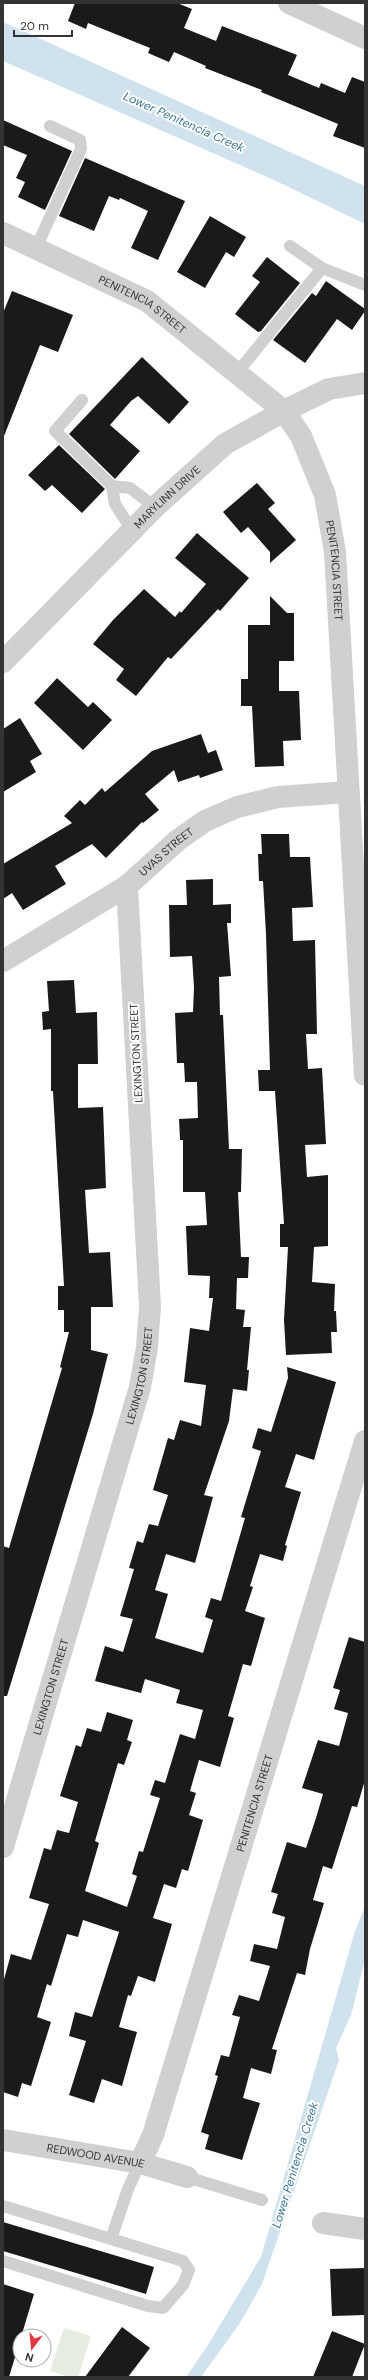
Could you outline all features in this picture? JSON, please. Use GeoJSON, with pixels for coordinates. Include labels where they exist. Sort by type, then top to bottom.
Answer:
{"type":"FeatureCollection","features":[{"type":"Feature","properties":{"kind":"street"},"geometry":{"type":"LineString","coordinates":[[289,3],[365,38]]}},
{"type":"Feature","properties":{"kind":"street","name":"PENITENCIA STREET"},"geometry":{"type":"LineString","coordinates":[[3,233],[147,301],[284,411],[301,436],[314,466],[325,495],[335,552],[347,792],[365,1075]]}},
{"type":"Feature","properties":{"kind":"street","name":"MARYLINN DRIVE"},"geometry":{"type":"LineString","coordinates":[[3,662],[155,507],[225,444],[284,411],[329,389],[365,383]]}},
{"type":"Feature","properties":{"kind":"street","name":"UVAS STREET"},"geometry":{"type":"LineString","coordinates":[[3,961],[127,886],[178,840],[205,821],[237,807],[278,798],[347,792]]}},
{"type":"Feature","properties":{"kind":"street","name":"LEXINGTON STREET"},"geometry":{"type":"LineString","coordinates":[[3,1847],[138,1394],[147,1347],[150,1307],[146,1207],[127,886]]}},
{"type":"Feature","properties":{"kind":"street","name":"PENITENCIA STREET"},"geometry":{"type":"LineString","coordinates":[[140,2163],[153,2135],[365,1441]]}},
{"type":"Feature","properties":{"kind":"street","name":"REDWOOD AVENUE"},"geometry":{"type":"LineString","coordinates":[[3,2140],[140,2163],[187,2177]]}},
{"type":"Feature","properties":{"kind":"street"},"geometry":{"type":"LineString","coordinates":[[323,2223],[365,2229]]}},
{"type":"Feature","properties":{"kind":"lane"},"geometry":{"type":"LineString","coordinates":[[36,248],[81,149],[80,140],[50,126]]}},
{"type":"Feature","properties":{"kind":"lane"},"geometry":{"type":"LineString","coordinates":[[290,246],[322,268],[365,285]]}},
{"type":"Feature","properties":{"kind":"lane"},"geometry":{"type":"LineString","coordinates":[[236,373],[322,268]]}},
{"type":"Feature","properties":{"kind":"lane"},"geometry":{"type":"LineString","coordinates":[[82,400],[55,431],[112,486],[115,504],[132,530]]}},
{"type":"Feature","properties":{"kind":"lane"},"geometry":{"type":"LineString","coordinates":[[112,486],[130,488],[155,507]]}},
{"type":"Feature","properties":{"kind":"lane"},"geometry":{"type":"LineString","coordinates":[[111,2239],[128,2189],[140,2163]]}},
{"type":"Feature","properties":{"kind":"lane"},"geometry":{"type":"LineString","coordinates":[[187,2177],[262,2200]]}},
{"type":"Feature","properties":{"kind":"lane"},"geometry":{"type":"LineString","coordinates":[[3,2206],[184,2261],[189,2270],[183,2285],[163,2308],[148,2306],[3,2260]]}},
{"type":"Feature","properties":{"kind":"shaded area"},"geometry":{"type":"Polygon","coordinates":[[[64,2328],[91,2336],[78,2377],[70,2377],[50,2371],[64,2328]]]}},
{"type":"Feature","properties":{"kind":"water","name":"Lower Penitencia Creek"},"geometry":{"type":"Polygon","coordinates":[[[3,22],[365,186],[365,224],[274,180],[3,61],[3,22]]]}},
{"type":"Feature","properties":{"kind":"water","name":"Lower Penitencia Creek"},"geometry":{"type":"Polygon","coordinates":[[[365,1906],[365,1959],[351,2015],[336,2048],[339,2060],[262,2284],[240,2323],[201,2377],[186,2377],[208,2345],[261,2257],[355,1931],[365,1906]]]}},
{"type":"Feature","properties":{"kind":"building"},"geometry":{"type":"Polygon","coordinates":[[[75,3],[177,3],[192,9],[184,28],[216,41],[222,26],[297,55],[288,75],[319,88],[321,83],[345,93],[352,77],[365,82],[365,148],[333,136],[338,124],[261,92],[262,90],[205,68],[206,66],[174,52],[169,62],[148,53],[150,48],[88,23],[86,29],[68,21],[75,3]]]}},
{"type":"Feature","properties":{"kind":"building"},"geometry":{"type":"Polygon","coordinates":[[[3,120],[72,151],[45,210],[18,197],[25,182],[16,178],[27,155],[3,145],[3,120]]]}},
{"type":"Feature","properties":{"kind":"building"},"geometry":{"type":"Polygon","coordinates":[[[85,158],[185,201],[158,260],[131,248],[148,211],[120,198],[119,200],[109,196],[94,231],[59,216],[85,158]]]}},
{"type":"Feature","properties":{"kind":"building"},"geometry":{"type":"Polygon","coordinates":[[[210,216],[246,237],[234,257],[226,252],[205,288],[177,272],[210,216]]]}},
{"type":"Feature","properties":{"kind":"building"},"geometry":{"type":"Polygon","coordinates":[[[267,257],[300,283],[261,331],[258,332],[235,314],[260,282],[252,276],[267,257]]]}},
{"type":"Feature","properties":{"kind":"building"},"geometry":{"type":"Polygon","coordinates":[[[326,281],[365,309],[365,311],[352,330],[337,319],[305,363],[273,340],[312,293],[316,296],[326,281]]]}},
{"type":"Feature","properties":{"kind":"building"},"geometry":{"type":"Polygon","coordinates":[[[12,291],[73,315],[58,352],[40,345],[4,436],[3,313],[12,291]]]}},
{"type":"Feature","properties":{"kind":"building"},"geometry":{"type":"Polygon","coordinates":[[[142,357],[189,402],[169,424],[138,396],[131,401],[110,425],[140,451],[115,479],[69,434],[142,357]]]}},
{"type":"Feature","properties":{"kind":"building"},"geometry":{"type":"Polygon","coordinates":[[[59,445],[105,489],[82,513],[52,485],[45,491],[28,475],[59,445]]]}},
{"type":"Feature","properties":{"kind":"building"},"geometry":{"type":"Polygon","coordinates":[[[257,483],[275,503],[268,509],[296,540],[270,563],[270,552],[248,527],[241,533],[223,512],[257,483]]]}},
{"type":"Feature","properties":{"kind":"building"},"geometry":{"type":"Polygon","coordinates":[[[197,533],[249,578],[220,611],[218,609],[171,659],[168,657],[136,696],[116,680],[124,669],[93,644],[113,620],[144,589],[175,617],[180,611],[181,613],[206,584],[175,558],[197,533]]]}},
{"type":"Feature","properties":{"kind":"building"},"geometry":{"type":"Polygon","coordinates":[[[270,596],[287,613],[294,613],[294,661],[279,661],[279,691],[299,691],[301,740],[283,741],[284,766],[255,767],[252,706],[241,706],[241,679],[248,679],[248,625],[270,625],[270,596]]]}},
{"type":"Feature","properties":{"kind":"building"},"geometry":{"type":"Polygon","coordinates":[[[57,678],[88,707],[93,702],[112,720],[83,750],[34,703],[57,678]]]}},
{"type":"Feature","properties":{"kind":"building"},"geometry":{"type":"Polygon","coordinates":[[[20,718],[42,754],[30,761],[36,772],[3,792],[3,729],[20,718]]]}},
{"type":"Feature","properties":{"kind":"building"},"geometry":{"type":"Polygon","coordinates":[[[201,734],[208,753],[216,750],[223,770],[200,778],[199,775],[178,782],[174,770],[145,794],[159,810],[143,823],[142,822],[106,858],[92,844],[55,866],[66,884],[23,910],[12,893],[3,899],[3,864],[72,823],[64,816],[80,800],[85,805],[102,788],[105,792],[152,751],[201,734]]]}},
{"type":"Feature","properties":{"kind":"building"},"geometry":{"type":"Polygon","coordinates":[[[261,834],[289,834],[290,857],[310,857],[313,907],[292,908],[293,941],[315,940],[317,1034],[306,1034],[308,1069],[322,1068],[326,1144],[305,1145],[307,1177],[328,1175],[328,1246],[314,1247],[312,1282],[335,1284],[334,1311],[336,1311],[337,1332],[331,1332],[332,1353],[286,1355],[284,1320],[288,1247],[280,1247],[280,1224],[284,1224],[275,1091],[259,1091],[258,1070],[270,1070],[263,881],[259,881],[258,854],[262,854],[261,834]]]}},
{"type":"Feature","properties":{"kind":"building"},"geometry":{"type":"Polygon","coordinates":[[[213,879],[213,905],[231,904],[231,923],[227,923],[231,976],[219,977],[220,1015],[223,1015],[229,1149],[242,1149],[241,1192],[238,1192],[241,1257],[249,1257],[248,1278],[237,1278],[236,1309],[245,1310],[243,1327],[251,1327],[247,1370],[249,1370],[247,1391],[233,1389],[229,1421],[204,1495],[213,1497],[195,1563],[166,1554],[155,1590],[168,1594],[155,1638],[203,1653],[213,1620],[205,1617],[211,1598],[221,1601],[245,1518],[241,1517],[261,1451],[252,1448],[258,1428],[271,1432],[288,1378],[287,1367],[336,1382],[314,1460],[296,1454],[285,1487],[301,1492],[285,1545],[287,1546],[283,1561],[260,1554],[250,1586],[253,1587],[245,1611],[265,1618],[251,1666],[243,1664],[228,1716],[234,1718],[220,1767],[199,1760],[190,1791],[196,1793],[189,1815],[203,1820],[188,1871],[182,1869],[176,1888],[164,1884],[153,1918],[172,1924],[155,1982],[138,1976],[131,1996],[128,1995],[119,2027],[137,2032],[122,2086],[102,2079],[94,2103],[69,2095],[86,2041],[69,2036],[75,2012],[92,2017],[119,1932],[83,1920],[78,1937],[67,1934],[51,1986],[47,1984],[37,2017],[51,2022],[31,2086],[22,2083],[18,2097],[3,2092],[3,1983],[11,1954],[31,1960],[49,1904],[29,1898],[44,1848],[51,1850],[57,1830],[69,1833],[78,1802],[60,1796],[76,1745],[81,1747],[87,1728],[101,1732],[107,1712],[133,1720],[127,1740],[132,1742],[124,1765],[118,1763],[95,1841],[99,1843],[85,1891],[127,1907],[137,1876],[132,1874],[139,1851],[143,1852],[160,1798],[150,1795],[155,1780],[165,1783],[180,1734],[195,1739],[203,1710],[176,1703],[180,1690],[145,1679],[141,1693],[95,1681],[105,1646],[123,1652],[133,1619],[120,1616],[134,1569],[129,1568],[137,1541],[143,1543],[149,1524],[158,1526],[168,1495],[153,1490],[168,1438],[174,1440],[180,1420],[201,1426],[206,1385],[184,1382],[190,1328],[209,1331],[213,1298],[209,1298],[210,1276],[188,1275],[186,1226],[207,1225],[205,1192],[183,1192],[183,1140],[180,1140],[179,1119],[198,1118],[197,1082],[185,1082],[184,1063],[177,1063],[175,1013],[193,1012],[194,987],[192,956],[170,957],[169,905],[187,905],[186,880],[213,879]]]}},
{"type":"Feature","properties":{"kind":"building"},"geometry":{"type":"Polygon","coordinates":[[[74,980],[76,1013],[97,1012],[98,1064],[78,1064],[78,1108],[103,1107],[106,1188],[85,1190],[89,1253],[110,1252],[113,1307],[91,1307],[91,1350],[108,1354],[93,1414],[7,1696],[3,1696],[3,1546],[9,1548],[62,1368],[60,1367],[69,1332],[64,1332],[64,1310],[58,1310],[58,1286],[64,1286],[53,1091],[51,1091],[51,1029],[43,1030],[42,1012],[49,1011],[47,981],[74,980]]]}},
{"type":"Feature","properties":{"kind":"building"},"geometry":{"type":"Polygon","coordinates":[[[349,1637],[365,1642],[365,1780],[357,1807],[352,1806],[332,1869],[323,1866],[313,1900],[324,1903],[310,1949],[305,1975],[297,1973],[272,2049],[277,2050],[271,2074],[251,2068],[243,2098],[260,2103],[242,2160],[205,2149],[209,2135],[201,2132],[218,2076],[215,2075],[221,2055],[229,2057],[240,2017],[232,2015],[239,1995],[259,2001],[270,1966],[250,1961],[254,1944],[277,1949],[285,1917],[272,1913],[278,1894],[271,1892],[287,1842],[306,1848],[316,1818],[323,1794],[302,1788],[318,1740],[339,1746],[348,1713],[334,1709],[340,1690],[333,1688],[349,1637]]]}},
{"type":"Feature","properties":{"kind":"building"},"geometry":{"type":"Polygon","coordinates":[[[3,2222],[154,2267],[146,2294],[3,2251],[3,2222]]]}},
{"type":"Feature","properties":{"kind":"building"},"geometry":{"type":"Polygon","coordinates":[[[365,2268],[365,2315],[332,2316],[330,2269],[365,2268]]]}},
{"type":"Feature","properties":{"kind":"building"},"geometry":{"type":"Polygon","coordinates":[[[3,2284],[34,2294],[24,2328],[12,2328],[12,2367],[9,2377],[3,2377],[3,2284]]]}},
{"type":"Feature","properties":{"kind":"building"},"geometry":{"type":"Polygon","coordinates":[[[122,2327],[150,2348],[128,2377],[85,2377],[122,2327]]]}},
{"type":"Feature","properties":{"kind":"building"},"geometry":{"type":"Polygon","coordinates":[[[332,2331],[365,2344],[352,2377],[313,2377],[332,2331]]]}}]}
